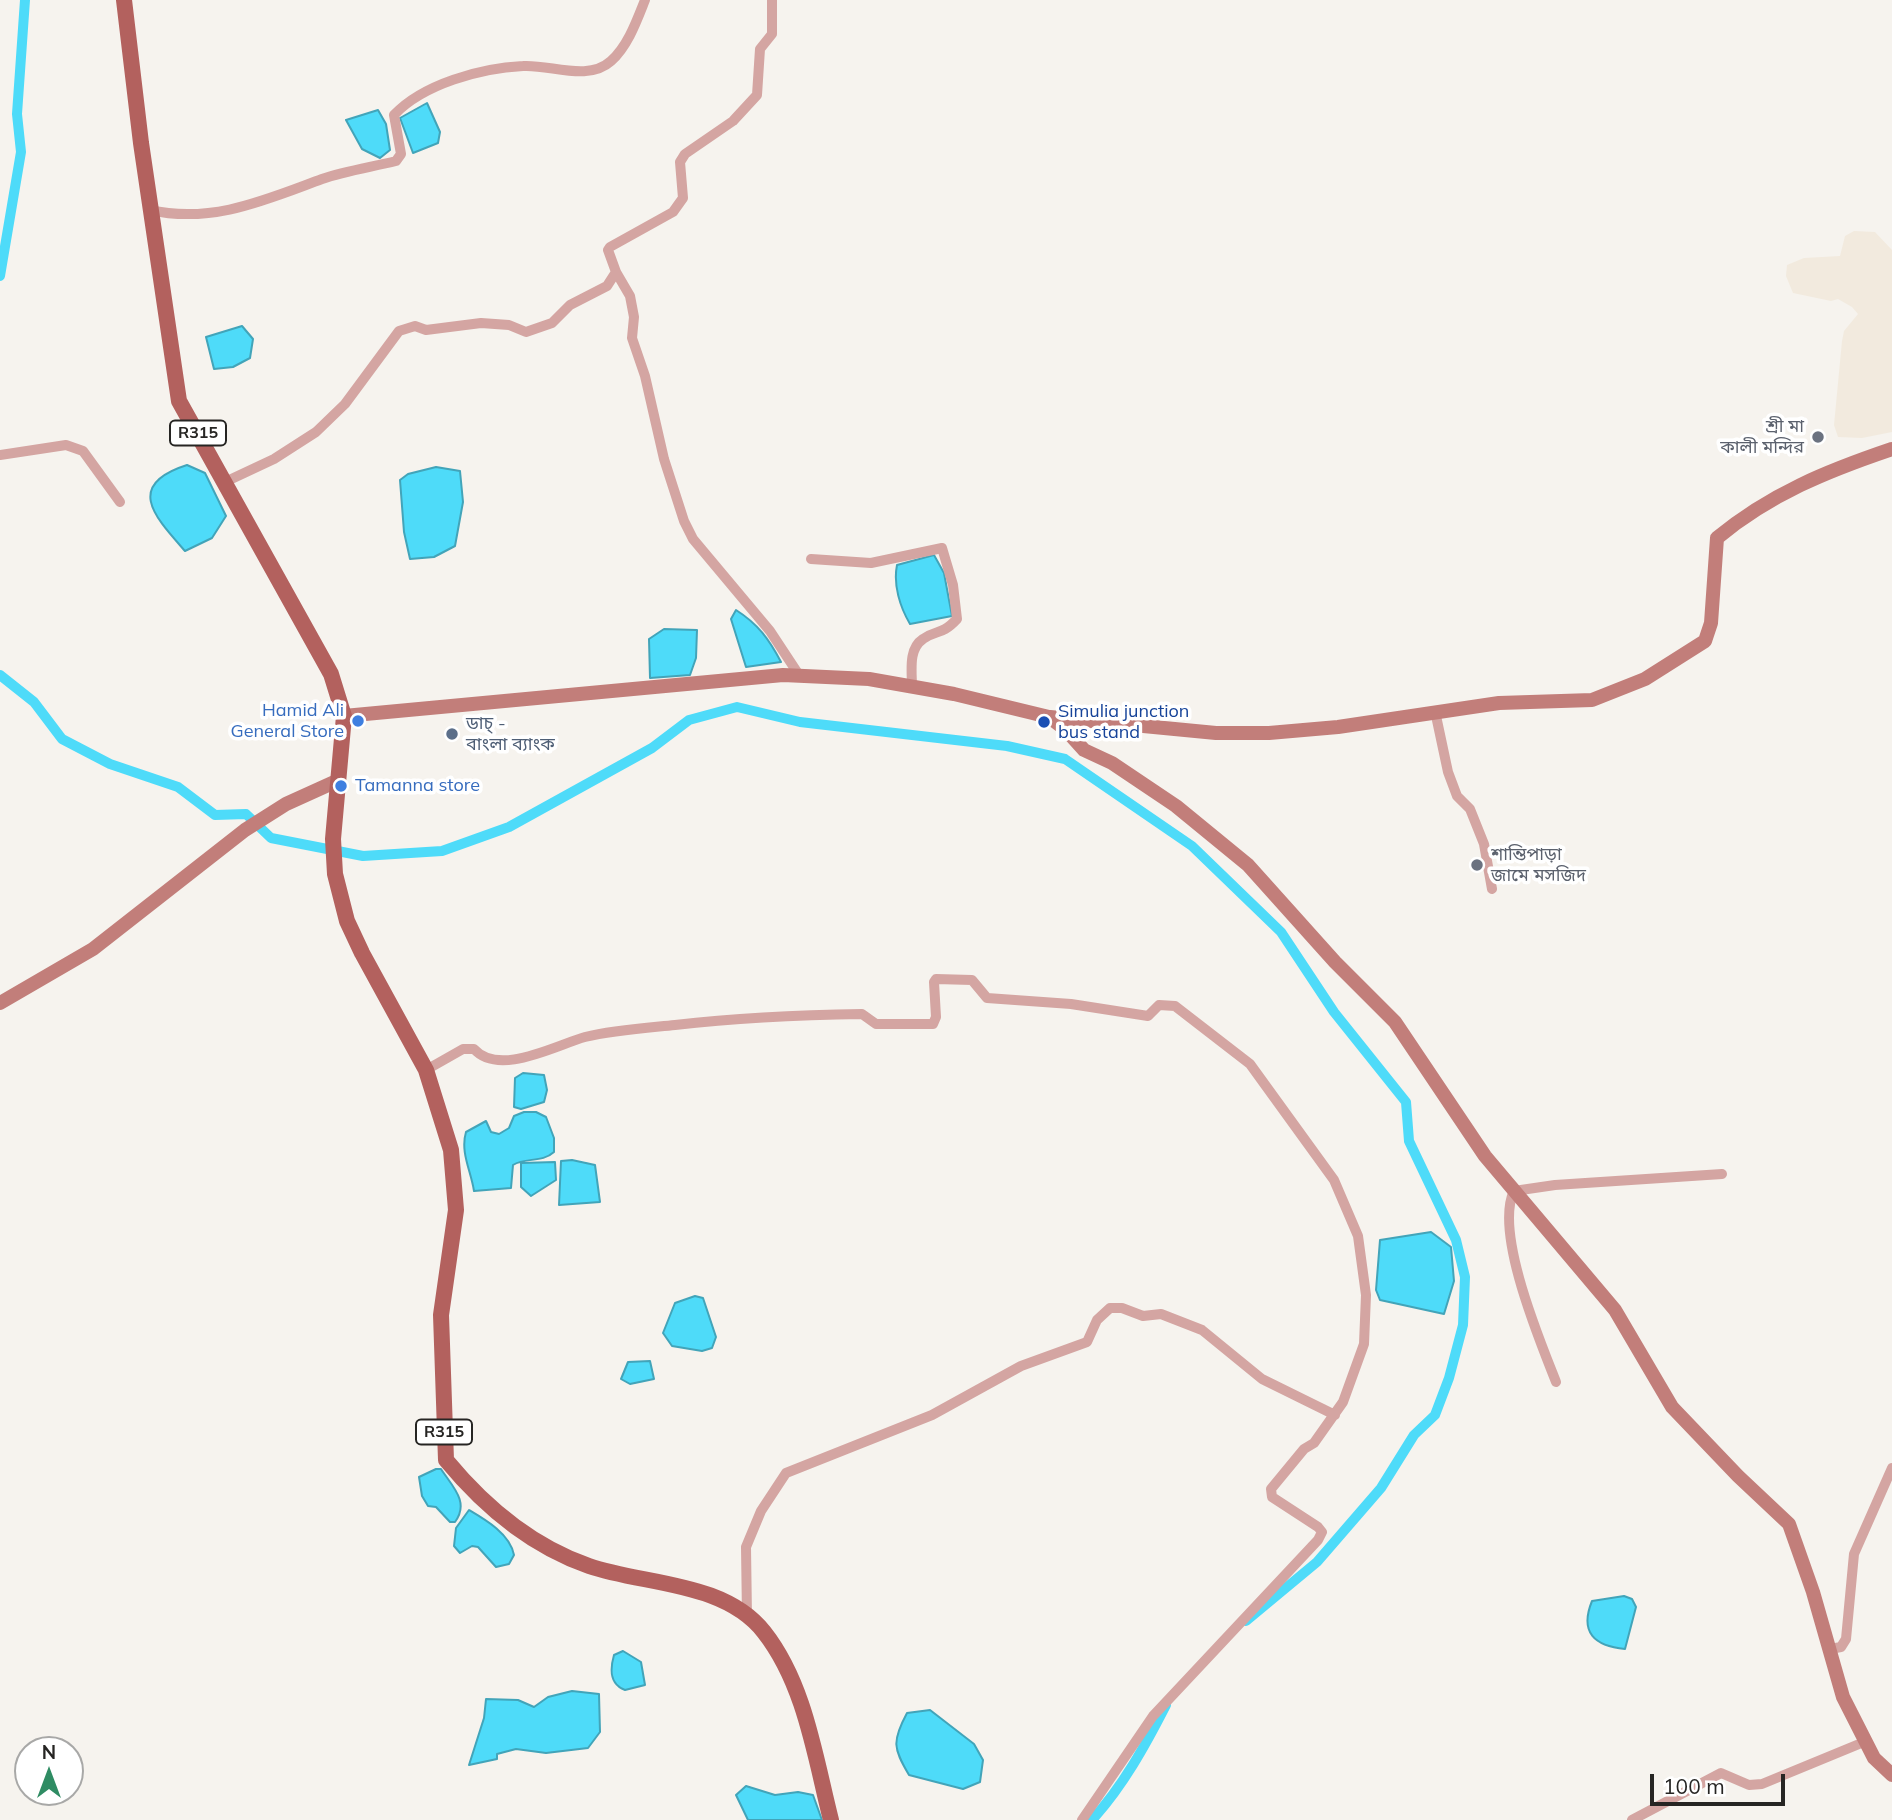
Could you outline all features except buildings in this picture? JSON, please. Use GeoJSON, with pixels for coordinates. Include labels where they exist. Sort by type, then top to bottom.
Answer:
{"type":"FeatureCollection","features":[{"type":"Feature","properties":{"kind":"main road","name":"R315"},"geometry":{"type":"LineString","coordinates":[[124,0],[150,210],[179,401],[331,674],[344,716],[334,839],[335,874],[347,921],[426,1070],[451,1150],[456,1210],[441,1315],[446,1460],[498,1515],[550,1549],[589,1566],[696,1589],[747,1617],[762,1629],[781,1657],[798,1693],[831,1820]]}},
{"type":"Feature","properties":{"kind":"street"},"geometry":{"type":"LineString","coordinates":[[150,210],[199,216],[233,210],[278,197],[324,178],[396,162],[401,154],[394,115],[422,94],[478,72],[524,66],[587,71],[600,68],[612,61],[626,40],[645,0]]}},
{"type":"Feature","properties":{"kind":"street"},"geometry":{"type":"LineString","coordinates":[[772,0],[772,34],[760,50],[757,95],[733,121],[685,154],[680,163],[683,198],[673,212],[608,250],[616,272],[630,296],[635,348],[645,376],[664,459],[684,521],[693,539],[777,639],[799,675]]}},
{"type":"Feature","properties":{"kind":"street"},"geometry":{"type":"LineString","coordinates":[[225,482],[274,459],[316,432],[345,404],[399,331],[415,326],[426,330],[481,323],[509,325],[526,332],[552,323],[570,305],[607,286],[616,272]]}},
{"type":"Feature","properties":{"kind":"street"},"geometry":{"type":"LineString","coordinates":[[0,455],[66,445],[83,451],[120,502]]}},
{"type":"Feature","properties":{"kind":"street"},"geometry":{"type":"LineString","coordinates":[[344,716],[799,675],[869,679],[1049,717],[1203,732],[1269,733],[1338,727],[1435,711],[1499,704],[1592,701],[1645,679],[1705,641],[1711,623],[1717,538],[1744,515],[1821,473],[1892,449]]}},
{"type":"Feature","properties":{"kind":"street"},"geometry":{"type":"LineString","coordinates":[[811,559],[871,563],[942,548],[953,585],[957,619],[944,632],[923,639],[912,655],[912,687]]}},
{"type":"Feature","properties":{"kind":"street"},"geometry":{"type":"LineString","coordinates":[[1435,711],[1448,772],[1457,796],[1470,809],[1484,844],[1492,889]]}},
{"type":"Feature","properties":{"kind":"street"},"geometry":{"type":"LineString","coordinates":[[1049,717],[1066,730],[1084,750],[1112,763],[1176,806],[1248,865],[1335,962],[1395,1022],[1485,1156],[1615,1310],[1672,1407],[1738,1476],[1789,1524],[1843,1697],[1874,1758],[1892,1774]]}},
{"type":"Feature","properties":{"kind":"street"},"geometry":{"type":"LineString","coordinates":[[0,1003],[93,949],[244,830],[286,803],[339,780]]}},
{"type":"Feature","properties":{"kind":"street"},"geometry":{"type":"LineString","coordinates":[[426,1070],[463,1049],[474,1049],[480,1055],[494,1060],[543,1055],[556,1046],[614,1031],[753,1016],[862,1014],[876,1024],[933,1024],[936,1017],[936,979],[972,980],[987,998],[1071,1004],[1142,1016],[1148,1016],[1159,1005],[1175,1006],[1250,1064],[1270,1088],[1334,1180],[1355,1225],[1364,1270],[1364,1344],[1343,1402],[1335,1416],[1271,1489],[1272,1497],[1318,1527],[1322,1532],[1318,1540],[1153,1716],[1082,1820]]}},
{"type":"Feature","properties":{"kind":"street"},"geometry":{"type":"LineString","coordinates":[[1514,1191],[1555,1185],[1722,1174]]}},
{"type":"Feature","properties":{"kind":"street"},"geometry":{"type":"LineString","coordinates":[[1514,1191],[1510,1198],[1511,1227],[1519,1285],[1556,1382]]}},
{"type":"Feature","properties":{"kind":"street"},"geometry":{"type":"LineString","coordinates":[[747,1617],[746,1547],[761,1511],[786,1473],[932,1415],[1021,1366],[1087,1342],[1097,1321],[1110,1308],[1122,1308],[1143,1316],[1161,1314],[1202,1330],[1262,1380],[1335,1416]]}},
{"type":"Feature","properties":{"kind":"street"},"geometry":{"type":"LineString","coordinates":[[1830,1649],[1841,1647],[1846,1639],[1854,1554],[1892,1468]]}},
{"type":"Feature","properties":{"kind":"street"},"geometry":{"type":"LineString","coordinates":[[1632,1820],[1721,1773],[1749,1785],[1762,1784],[1864,1742]]}},
{"type":"Feature","properties":{"kind":"shaded area"},"geometry":{"type":"Polygon","coordinates":[[[1854,231],[1875,232],[1892,250],[1892,432],[1862,438],[1838,437],[1834,425],[1844,331],[1858,314],[1838,299],[1831,301],[1793,293],[1786,276],[1787,265],[1804,258],[1840,256],[1845,236],[1854,231]]]}},
{"type":"Feature","properties":{"kind":"water"},"geometry":{"type":"Polygon","coordinates":[[[427,103],[440,132],[438,143],[413,153],[400,118],[427,103]]]}},
{"type":"Feature","properties":{"kind":"water"},"geometry":{"type":"Polygon","coordinates":[[[378,110],[386,124],[390,150],[380,158],[362,149],[346,120],[378,110]]]}},
{"type":"Feature","properties":{"kind":"water"},"geometry":{"type":"Polygon","coordinates":[[[242,326],[253,339],[250,358],[233,367],[214,369],[206,337],[242,326]]]}},
{"type":"Feature","properties":{"kind":"water"},"geometry":{"type":"Polygon","coordinates":[[[187,465],[205,473],[226,516],[212,538],[185,551],[156,514],[151,503],[151,492],[156,482],[168,473],[187,465]]]}},
{"type":"Feature","properties":{"kind":"water"},"geometry":{"type":"Polygon","coordinates":[[[436,467],[460,471],[463,502],[455,546],[434,557],[410,559],[404,532],[400,480],[408,474],[436,467]]]}},
{"type":"Feature","properties":{"kind":"water"},"geometry":{"type":"Polygon","coordinates":[[[934,555],[944,573],[952,616],[910,624],[898,596],[897,565],[934,555]]]}},
{"type":"Feature","properties":{"kind":"water"},"geometry":{"type":"Polygon","coordinates":[[[736,610],[762,633],[781,662],[746,667],[731,619],[736,610]]]}},
{"type":"Feature","properties":{"kind":"water"},"geometry":{"type":"Polygon","coordinates":[[[664,629],[697,630],[696,658],[690,675],[650,678],[649,639],[664,629]]]}},
{"type":"Feature","properties":{"kind":"water"},"geometry":{"type":"Polygon","coordinates":[[[523,1073],[544,1075],[547,1090],[544,1102],[521,1109],[514,1107],[515,1078],[523,1073]]]}},
{"type":"Feature","properties":{"kind":"water"},"geometry":{"type":"Polygon","coordinates":[[[524,1112],[536,1112],[546,1117],[554,1138],[554,1152],[544,1158],[513,1165],[511,1188],[474,1191],[465,1154],[466,1132],[486,1121],[491,1132],[499,1134],[509,1128],[514,1116],[524,1112]]]}},
{"type":"Feature","properties":{"kind":"water"},"geometry":{"type":"Polygon","coordinates":[[[572,1160],[595,1165],[600,1202],[559,1205],[561,1161],[572,1160]]]}},
{"type":"Feature","properties":{"kind":"water"},"geometry":{"type":"Polygon","coordinates":[[[555,1162],[556,1180],[531,1196],[521,1187],[521,1163],[555,1162]]]}},
{"type":"Feature","properties":{"kind":"water"},"geometry":{"type":"Polygon","coordinates":[[[1431,1232],[1451,1247],[1454,1281],[1444,1314],[1380,1300],[1376,1290],[1380,1240],[1431,1232]]]}},
{"type":"Feature","properties":{"kind":"water"},"geometry":{"type":"Polygon","coordinates":[[[695,1296],[703,1298],[716,1337],[712,1348],[702,1351],[672,1346],[663,1333],[675,1303],[695,1296]]]}},
{"type":"Feature","properties":{"kind":"water"},"geometry":{"type":"Polygon","coordinates":[[[650,1361],[654,1379],[630,1384],[621,1379],[628,1362],[650,1361]]]}},
{"type":"Feature","properties":{"kind":"water"},"geometry":{"type":"Polygon","coordinates":[[[441,1469],[458,1494],[461,1508],[455,1522],[450,1522],[436,1507],[428,1506],[422,1496],[419,1477],[441,1469]]]}},
{"type":"Feature","properties":{"kind":"water"},"geometry":{"type":"Polygon","coordinates":[[[469,1510],[496,1528],[508,1541],[514,1555],[509,1564],[496,1567],[478,1547],[472,1546],[460,1553],[454,1546],[456,1528],[469,1510]]]}},
{"type":"Feature","properties":{"kind":"water"},"geometry":{"type":"Polygon","coordinates":[[[1624,1596],[1632,1599],[1636,1607],[1625,1649],[1598,1641],[1592,1636],[1587,1622],[1592,1601],[1624,1596]]]}},
{"type":"Feature","properties":{"kind":"water"},"geometry":{"type":"Polygon","coordinates":[[[623,1651],[641,1662],[645,1685],[625,1690],[613,1680],[614,1655],[623,1651]]]}},
{"type":"Feature","properties":{"kind":"water"},"geometry":{"type":"Polygon","coordinates":[[[572,1691],[599,1694],[600,1732],[588,1748],[546,1753],[516,1749],[497,1754],[497,1759],[469,1765],[484,1718],[486,1699],[518,1700],[534,1707],[548,1697],[572,1691]]]}},
{"type":"Feature","properties":{"kind":"water"},"geometry":{"type":"Polygon","coordinates":[[[930,1710],[974,1744],[983,1760],[980,1782],[963,1789],[909,1775],[897,1751],[899,1731],[907,1713],[930,1710]]]}},
{"type":"Feature","properties":{"kind":"water"},"geometry":{"type":"Polygon","coordinates":[[[746,1786],[775,1795],[798,1792],[813,1795],[822,1820],[748,1820],[736,1795],[746,1786]]]}},
{"type":"Feature","properties":{"kind":"waterway"},"geometry":{"type":"LineString","coordinates":[[0,276],[21,152],[17,114],[25,0]]}},
{"type":"Feature","properties":{"kind":"waterway"},"geometry":{"type":"LineString","coordinates":[[0,675],[34,702],[62,739],[110,764],[178,787],[215,815],[246,814],[271,838],[363,856],[442,851],[509,827],[652,748],[689,720],[737,707],[800,722],[1007,746],[1065,759],[1192,846],[1281,932],[1334,1012],[1406,1102],[1409,1141],[1456,1240],[1465,1277],[1463,1325],[1449,1378],[1435,1415],[1414,1435],[1381,1488],[1317,1562],[1246,1621]]}},
{"type":"Feature","properties":{"kind":"waterway"},"geometry":{"type":"LineString","coordinates":[[1092,1820],[1133,1765],[1166,1705]]}},
{"type":"Feature","properties":{"kind":"place","name":"শ্রী মা কালী মন্দির"},"geometry":{"type":"Point","coordinates":[1818,437]}},
{"type":"Feature","properties":{"kind":"place","name":"Hamid Ali General Store"},"geometry":{"type":"Point","coordinates":[358,721]}},
{"type":"Feature","properties":{"kind":"place","name":"Simulia junction bus stand"},"geometry":{"type":"Point","coordinates":[1044,722]}},
{"type":"Feature","properties":{"kind":"place","name":"ডাচ্ - বাংলা ব্যাংক"},"geometry":{"type":"Point","coordinates":[452,734]}},
{"type":"Feature","properties":{"kind":"place","name":"Tamanna store"},"geometry":{"type":"Point","coordinates":[341,786]}},
{"type":"Feature","properties":{"kind":"place","name":"শান্তিপাড়া জামে মসজিদ"},"geometry":{"type":"Point","coordinates":[1477,865]}}]}
